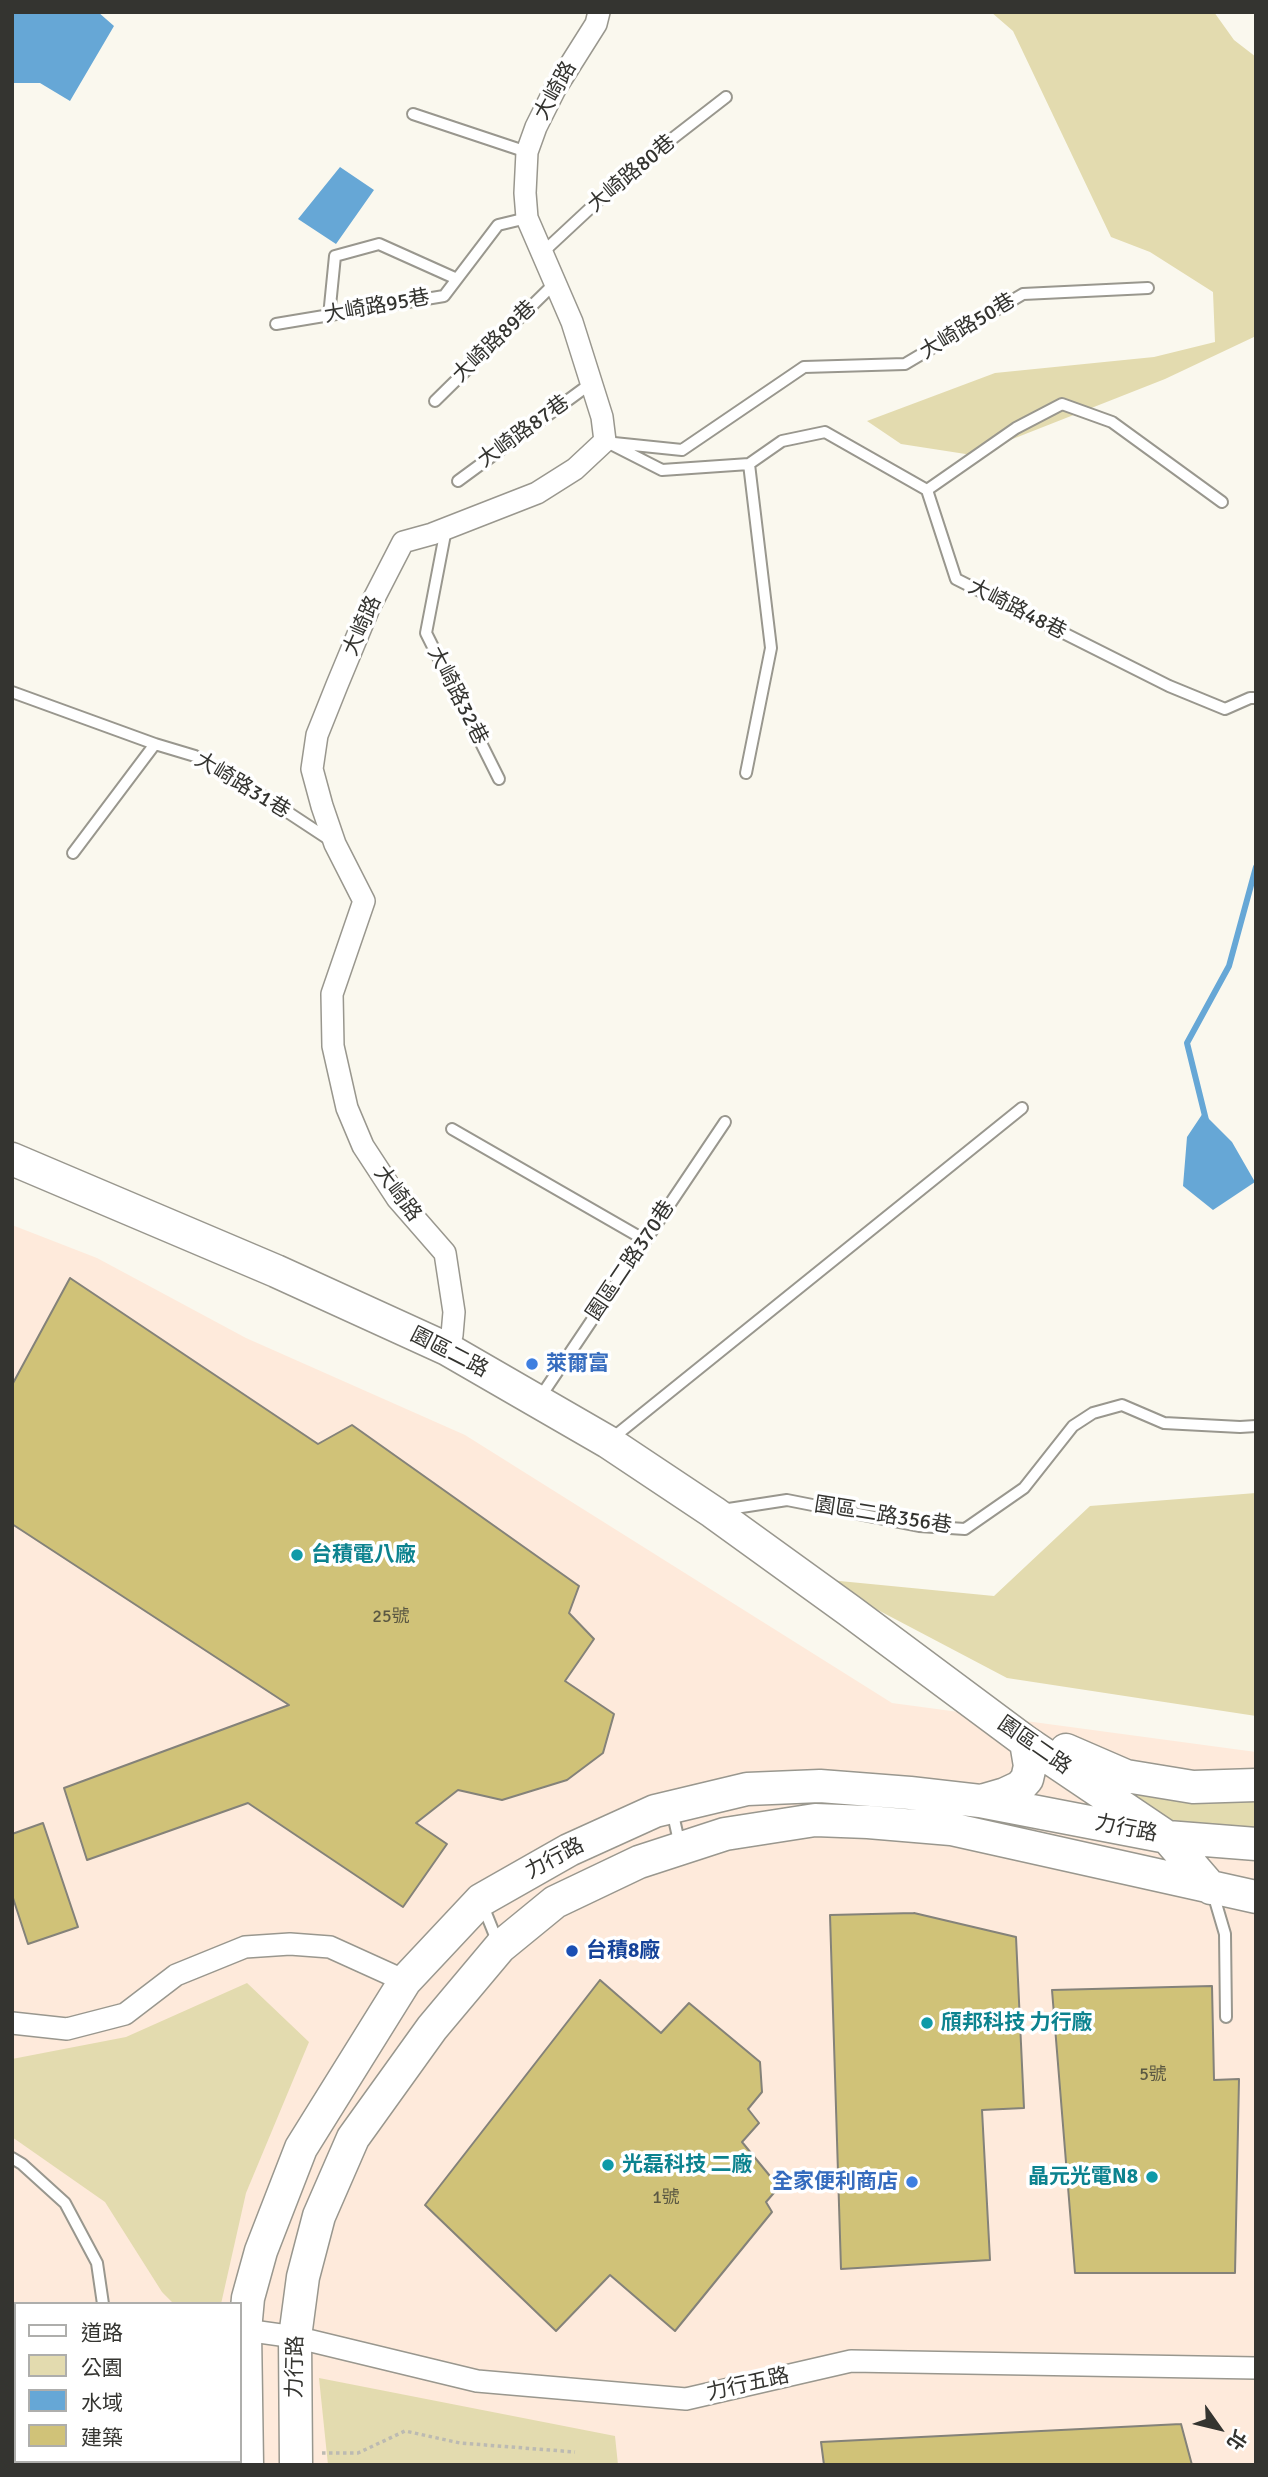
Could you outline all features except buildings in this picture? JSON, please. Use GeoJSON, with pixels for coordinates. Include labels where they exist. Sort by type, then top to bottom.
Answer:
{"type":"FeatureCollection","features":[{"type":"Feature","properties":{"kind":"street","name":"大崎路"},"geometry":{"type":"LineString","coordinates":[[447,1349],[452,1335],[454,1312],[445,1253],[397,1198],[363,1146],[347,1108],[333,1046],[332,994],[364,901],[335,844],[312,769],[317,735],[369,608],[403,542],[446,529],[548,487],[575,469],[605,441],[602,417],[572,321],[527,218],[525,192],[527,152],[536,127],[555,89],[596,24],[598,12]]}},
{"type":"Feature","properties":{"kind":"street","name":"園區二路"},"geometry":{"type":"LineString","coordinates":[[12,1159],[276,1271],[447,1349],[608,1442],[713,1512],[1026,1742],[1167,1837],[1211,1888]]}},
{"type":"Feature","properties":{"kind":"street","name":"園區二路"},"geometry":{"type":"LineString","coordinates":[[850,1611],[1017,1726],[1087,1760],[1126,1776],[1193,1787],[1256,1785]]}},
{"type":"Feature","properties":{"kind":"street"},"geometry":{"type":"LineString","coordinates":[[980,1801],[1020,1787],[1027,1779],[1030,1766],[1026,1742]]}},
{"type":"Feature","properties":{"kind":"street","name":"力行路"},"geometry":{"type":"LineString","coordinates":[[247,2465],[245,2330],[248,2298],[261,2251],[301,2148],[405,1982],[481,1900],[569,1850],[655,1811],[747,1789],[820,1786],[910,1793],[980,1801],[1167,1837],[1256,1844]]}},
{"type":"Feature","properties":{"kind":"street","name":"力行路"},"geometry":{"type":"LineString","coordinates":[[304,2459],[295,2337],[303,2277],[319,2216],[353,2138],[432,2028],[500,1947],[555,1902],[639,1862],[680,1848],[725,1834],[814,1820],[951,1829],[1256,1897]]}},
{"type":"Feature","properties":{"kind":"street"},"geometry":{"type":"LineString","coordinates":[[12,2023],[67,2029],[125,2014],[176,1975],[245,1947],[290,1944],[330,1947],[405,1982]]}},
{"type":"Feature","properties":{"kind":"street","name":"力行五路"},"geometry":{"type":"LineString","coordinates":[[245,2330],[295,2337],[477,2381],[686,2399],[851,2361],[1256,2368]]}},
{"type":"Feature","properties":{"kind":"lane","name":"大崎路80巷"},"geometry":{"type":"LineString","coordinates":[[541,254],[628,173],[726,97]]}},
{"type":"Feature","properties":{"kind":"lane"},"geometry":{"type":"LineString","coordinates":[[413,114],[527,152]]}},
{"type":"Feature","properties":{"kind":"lane","name":"大崎路95巷"},"geometry":{"type":"LineString","coordinates":[[276,324],[444,296],[498,225],[527,218]]}},
{"type":"Feature","properties":{"kind":"lane"},"geometry":{"type":"LineString","coordinates":[[329,316],[335,256],[379,244],[457,279]]}},
{"type":"Feature","properties":{"kind":"lane","name":"大崎路89巷"},"geometry":{"type":"LineString","coordinates":[[435,401],[556,282]]}},
{"type":"Feature","properties":{"kind":"lane","name":"大崎路50巷"},"geometry":{"type":"LineString","coordinates":[[605,441],[682,450],[804,367],[905,364],[1023,294],[1148,288]]}},
{"type":"Feature","properties":{"kind":"lane","name":"大崎路87巷"},"geometry":{"type":"LineString","coordinates":[[458,481],[590,384]]}},
{"type":"Feature","properties":{"kind":"lane"},"geometry":{"type":"LineString","coordinates":[[605,441],[662,470],[749,464],[782,441],[824,432],[927,489],[1016,428],[1062,404],[1112,422],[1222,502]]}},
{"type":"Feature","properties":{"kind":"lane"},"geometry":{"type":"LineString","coordinates":[[746,773],[771,648],[749,464]]}},
{"type":"Feature","properties":{"kind":"lane","name":"大崎路48巷"},"geometry":{"type":"LineString","coordinates":[[927,489],[956,579],[1169,686],[1225,709],[1256,698]]}},
{"type":"Feature","properties":{"kind":"lane","name":"大崎路32巷"},"geometry":{"type":"LineString","coordinates":[[446,529],[426,633],[499,779]]}},
{"type":"Feature","properties":{"kind":"lane","name":"大崎路31巷"},"geometry":{"type":"LineString","coordinates":[[12,692],[195,756],[251,788],[335,844]]}},
{"type":"Feature","properties":{"kind":"lane"},"geometry":{"type":"LineString","coordinates":[[72,853],[155,744]]}},
{"type":"Feature","properties":{"kind":"lane"},"geometry":{"type":"LineString","coordinates":[[608,1442],[1022,1108]]}},
{"type":"Feature","properties":{"kind":"lane","name":"園區二路370巷"},"geometry":{"type":"LineString","coordinates":[[537,1401],[725,1122]]}},
{"type":"Feature","properties":{"kind":"lane"},"geometry":{"type":"LineString","coordinates":[[452,1129],[645,1240]]}},
{"type":"Feature","properties":{"kind":"lane","name":"園區二路356巷"},"geometry":{"type":"LineString","coordinates":[[713,1512],[787,1500],[919,1526],[965,1529],[1024,1488],[1073,1426],[1093,1413],[1122,1405],[1164,1423],[1256,1426]]}},
{"type":"Feature","properties":{"kind":"lane"},"geometry":{"type":"LineString","coordinates":[[671,1807],[680,1848]]}},
{"type":"Feature","properties":{"kind":"lane"},"geometry":{"type":"LineString","coordinates":[[1211,1888],[1226,1934],[1226,2017]]}},
{"type":"Feature","properties":{"kind":"lane"},"geometry":{"type":"LineString","coordinates":[[481,1900],[500,1947]]}},
{"type":"Feature","properties":{"kind":"lane"},"geometry":{"type":"LineString","coordinates":[[12,2158],[65,2203],[97,2263],[103,2302]]}},
{"type":"Feature","properties":{"kind":"path"},"geometry":{"type":"LineString","coordinates":[[304,2459],[358,2453],[405,2431],[460,2443],[575,2452]]}},
{"type":"Feature","properties":{"kind":"shaded area"},"geometry":{"type":"Polygon","coordinates":[[[12,1225],[97,1258],[246,1338],[465,1435],[892,1703],[1256,1752],[1256,2465],[12,2465],[12,1225]]]}},
{"type":"Feature","properties":{"kind":"green space"},"geometry":{"type":"Polygon","coordinates":[[[991,12],[1214,12],[1234,40],[1256,57],[1256,336],[1165,379],[972,455],[901,444],[867,421],[995,373],[1154,357],[1215,342],[1213,292],[1150,252],[1111,237],[1013,31],[991,12]]]}},
{"type":"Feature","properties":{"kind":"green space"},"geometry":{"type":"Polygon","coordinates":[[[1256,1493],[1256,1716],[1007,1678],[819,1579],[994,1596],[1090,1506],[1256,1493]]]}},
{"type":"Feature","properties":{"kind":"green space"},"geometry":{"type":"Polygon","coordinates":[[[1104,1783],[1256,1797],[1256,1828],[1173,1828],[1104,1783]]]}},
{"type":"Feature","properties":{"kind":"green space"},"geometry":{"type":"Polygon","coordinates":[[[247,1983],[309,2042],[246,2193],[221,2302],[172,2302],[162,2292],[105,2202],[12,2137],[12,2059],[126,2037],[247,1983]]]}},
{"type":"Feature","properties":{"kind":"green space"},"geometry":{"type":"Polygon","coordinates":[[[319,2378],[615,2436],[618,2465],[328,2465],[319,2378]]]}},
{"type":"Feature","properties":{"kind":"water"},"geometry":{"type":"Polygon","coordinates":[[[17,12],[98,12],[114,26],[70,101],[40,83],[12,83],[12,15],[17,12]]]}},
{"type":"Feature","properties":{"kind":"water"},"geometry":{"type":"Polygon","coordinates":[[[340,167],[374,190],[336,244],[298,219],[340,167]]]}},
{"type":"Feature","properties":{"kind":"water"},"geometry":{"type":"Polygon","coordinates":[[[1203,1113],[1232,1142],[1255,1182],[1213,1210],[1183,1186],[1187,1137],[1203,1113]]]}},
{"type":"Feature","properties":{"kind":"waterway"},"geometry":{"type":"LineString","coordinates":[[1206,1120],[1187,1043],[1229,966],[1256,867]]}},
{"type":"Feature","properties":{"kind":"place","name":"萊爾富"},"geometry":{"type":"Point","coordinates":[532,1364]}},
{"type":"Feature","properties":{"kind":"place","name":"台積電八廠"},"geometry":{"type":"Point","coordinates":[297,1555]}},
{"type":"Feature","properties":{"kind":"place","name":"台積8廠"},"geometry":{"type":"Point","coordinates":[572,1951]}},
{"type":"Feature","properties":{"kind":"place","name":"頎邦科技 力行廠"},"geometry":{"type":"Point","coordinates":[927,2023]}},
{"type":"Feature","properties":{"kind":"place","name":"光磊科技 二廠"},"geometry":{"type":"Point","coordinates":[608,2165]}},
{"type":"Feature","properties":{"kind":"place","name":"晶元光電N8"},"geometry":{"type":"Point","coordinates":[1152,2177]}},
{"type":"Feature","properties":{"kind":"place","name":"全家便利商店"},"geometry":{"type":"Point","coordinates":[912,2182]}}]}
